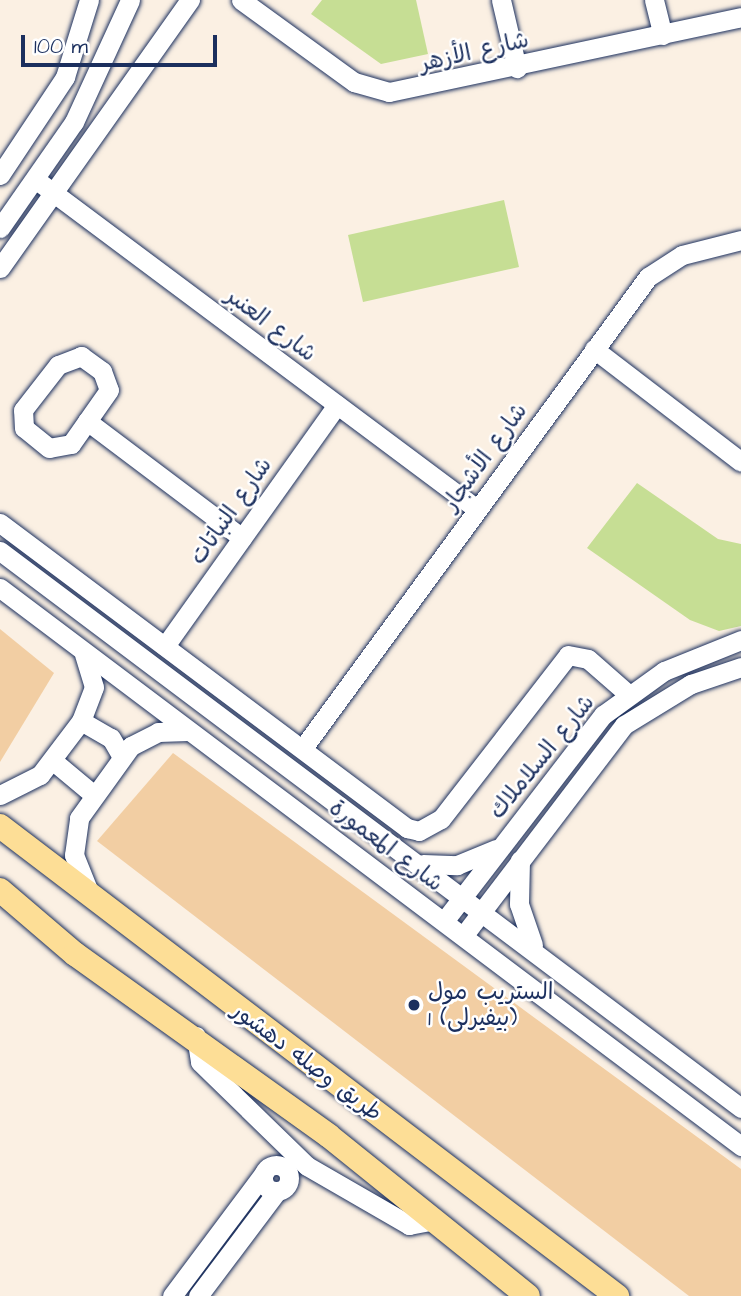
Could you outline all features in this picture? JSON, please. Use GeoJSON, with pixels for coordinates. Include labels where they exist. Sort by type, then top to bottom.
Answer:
{"type":"FeatureCollection","features":[{"type":"Feature","properties":{"kind":"main road","name":"طريق وصله دهشور"},"geometry":{"type":"LineString","coordinates":[[0,826],[101,906],[617,1296]]}},
{"type":"Feature","properties":{"kind":"main road","name":"طريق وصله دهشور"},"geometry":{"type":"LineString","coordinates":[[0,890],[75,954],[196,1036],[528,1296]]}},
{"type":"Feature","properties":{"kind":"street"},"geometry":{"type":"LineString","coordinates":[[0,175],[65,76],[89,0]]}},
{"type":"Feature","properties":{"kind":"street"},"geometry":{"type":"LineString","coordinates":[[0,228],[80,110],[130,0]]}},
{"type":"Feature","properties":{"kind":"street"},"geometry":{"type":"LineString","coordinates":[[0,268],[190,0]]}},
{"type":"Feature","properties":{"kind":"street","name":"شارع الأزهر"},"geometry":{"type":"LineString","coordinates":[[241,0],[371,88],[406,92],[741,17]]}},
{"type":"Feature","properties":{"kind":"street"},"geometry":{"type":"LineString","coordinates":[[501,0],[517,68]]}},
{"type":"Feature","properties":{"kind":"street"},"geometry":{"type":"LineString","coordinates":[[654,0],[663,35]]}},
{"type":"Feature","properties":{"kind":"street","name":"شارع العنبر"},"geometry":{"type":"LineString","coordinates":[[35,179],[477,509]]}},
{"type":"Feature","properties":{"kind":"street","name":"شارع الأشجار"},"geometry":{"type":"LineString","coordinates":[[303,748],[594,349],[664,265],[741,240]]}},
{"type":"Feature","properties":{"kind":"street"},"geometry":{"type":"LineString","coordinates":[[594,349],[741,463]]}},
{"type":"Feature","properties":{"kind":"street"},"geometry":{"type":"LineString","coordinates":[[72,356],[102,372],[108,383],[87,421],[72,444],[57,448],[22,422],[23,410],[72,356]]}},
{"type":"Feature","properties":{"kind":"street","name":"شارع النباتات"},"geometry":{"type":"LineString","coordinates":[[165,646],[337,405]]}},
{"type":"Feature","properties":{"kind":"street"},"geometry":{"type":"LineString","coordinates":[[87,421],[242,537]]}},
{"type":"Feature","properties":{"kind":"street"},"geometry":{"type":"LineString","coordinates":[[0,523],[303,748],[371,813],[407,828],[432,827],[568,655],[588,659],[628,694]]}},
{"type":"Feature","properties":{"kind":"street","name":"شارع المعمورة"},"geometry":{"type":"LineString","coordinates":[[0,551],[307,777],[371,813],[424,864],[534,946],[741,1108]]}},
{"type":"Feature","properties":{"kind":"street"},"geometry":{"type":"LineString","coordinates":[[4,592],[27,570]]}},
{"type":"Feature","properties":{"kind":"street","name":"شارع المعمورة"},"geometry":{"type":"LineString","coordinates":[[4,592],[188,731],[288,802],[741,1146]]}},
{"type":"Feature","properties":{"kind":"street","name":"شارع السلاملاك"},"geometry":{"type":"LineString","coordinates":[[444,920],[589,730],[628,694],[741,640]]}},
{"type":"Feature","properties":{"kind":"street"},"geometry":{"type":"LineString","coordinates":[[0,795],[31,781],[52,760],[81,721],[94,687],[83,653]]}},
{"type":"Feature","properties":{"kind":"street","name":"شارع السلاملاك"},"geometry":{"type":"LineString","coordinates":[[464,935],[624,726],[691,684],[741,667]]}},
{"type":"Feature","properties":{"kind":"street"},"geometry":{"type":"LineString","coordinates":[[81,721],[102,730],[122,757]]}},
{"type":"Feature","properties":{"kind":"street"},"geometry":{"type":"LineString","coordinates":[[101,906],[74,855],[79,818],[122,757],[144,737],[188,731]]}},
{"type":"Feature","properties":{"kind":"street"},"geometry":{"type":"LineString","coordinates":[[52,760],[94,795]]}},
{"type":"Feature","properties":{"kind":"street"},"geometry":{"type":"LineString","coordinates":[[288,802],[307,777]]}},
{"type":"Feature","properties":{"kind":"street"},"geometry":{"type":"LineString","coordinates":[[424,864],[473,861],[506,841],[525,854],[519,904],[534,946]]}},
{"type":"Feature","properties":{"kind":"street"},"geometry":{"type":"LineString","coordinates":[[196,1036],[200,1062],[276,1139],[307,1166],[409,1225],[429,1221]]}},
{"type":"Feature","properties":{"kind":"street"},"geometry":{"type":"LineString","coordinates":[[276,1139],[266,1170],[265,1186],[283,1184]]}},
{"type":"Feature","properties":{"kind":"street"},"geometry":{"type":"LineString","coordinates":[[198,1296],[283,1184],[307,1166]]}},
{"type":"Feature","properties":{"kind":"street"},"geometry":{"type":"LineString","coordinates":[[172,1296],[266,1170]]}},
{"type":"Feature","properties":{"kind":"green space"},"geometry":{"type":"Polygon","coordinates":[[[322,0],[416,0],[428,54],[381,64],[311,14],[322,0]]]}},
{"type":"Feature","properties":{"kind":"green space"},"geometry":{"type":"Polygon","coordinates":[[[504,200],[519,267],[363,302],[348,235],[504,200]]]}},
{"type":"Feature","properties":{"kind":"green space"},"geometry":{"type":"Polygon","coordinates":[[[637,483],[718,539],[741,544],[741,626],[719,631],[690,620],[587,548],[637,483]]]}},
{"type":"Feature","properties":{"kind":"building"},"geometry":{"type":"Polygon","coordinates":[[[0,629],[54,673],[0,762],[0,629]]]}},
{"type":"Feature","properties":{"kind":"building","name":"الستريب مول 1 (بيفيرلى)"},"geometry":{"type":"Polygon","coordinates":[[[173,753],[741,1169],[741,1296],[689,1296],[97,841],[173,753]]]}},
{"type":"Feature","properties":{"kind":"place","name":"الستريب مول 1 (بيفيرلى)"},"geometry":{"type":"Point","coordinates":[414,1005]}}]}
